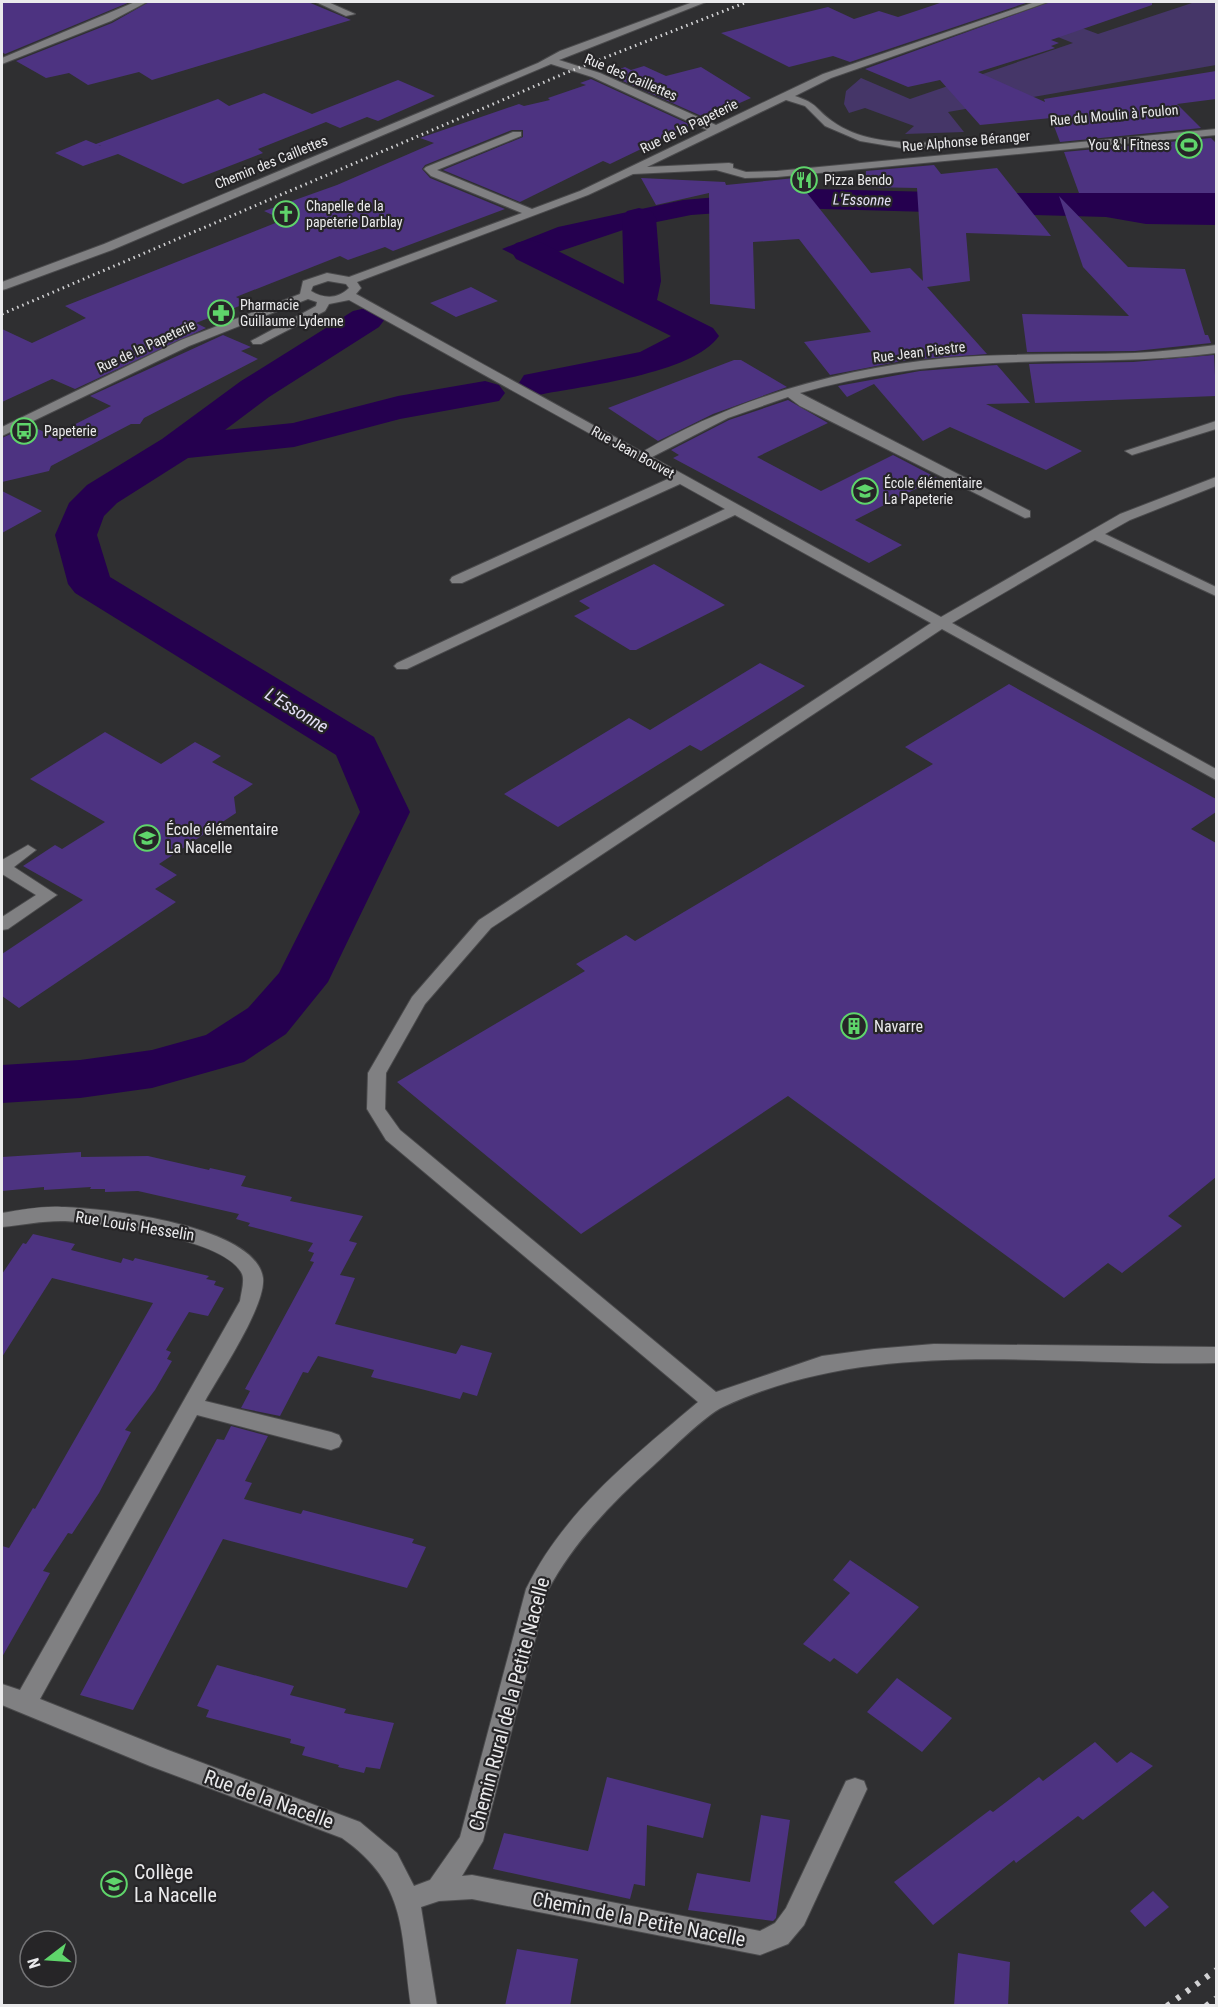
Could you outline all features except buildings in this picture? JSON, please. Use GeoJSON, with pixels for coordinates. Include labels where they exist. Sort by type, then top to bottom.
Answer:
{"type":"FeatureCollection","features":[{"type":"Feature","properties":{"kind":"street"},"geometry":{"type":"LineString","coordinates":[[2,61],[107,19],[142,2]]}},
{"type":"Feature","properties":{"kind":"street"},"geometry":{"type":"LineString","coordinates":[[321,2],[350,14]]}},
{"type":"Feature","properties":{"kind":"street","name":"Rue des Caillettes"},"geometry":{"type":"LineString","coordinates":[[552,61],[564,53],[701,2]]}},
{"type":"Feature","properties":{"kind":"street","name":"Rue de la Papeterie"},"geometry":{"type":"LineString","coordinates":[[350,281],[532,213],[632,171],[827,76],[1043,2]]}},
{"type":"Feature","properties":{"kind":"street","name":"Rue des Caillettes"},"geometry":{"type":"LineString","coordinates":[[552,61],[596,75],[715,129]]}},
{"type":"Feature","properties":{"kind":"street","name":"Chemin des Caillettes"},"geometry":{"type":"LineString","coordinates":[[2,286],[108,247],[552,61]]}},
{"type":"Feature","properties":{"kind":"street","name":"Rue du Moulin à Foulon"},"geometry":{"type":"LineString","coordinates":[[785,96],[809,104],[829,124],[849,134],[907,146],[938,146],[1214,126]]}},
{"type":"Feature","properties":{"kind":"street","name":"Rue Alphonse Béranger"},"geometry":{"type":"LineString","coordinates":[[718,167],[745,175],[760,175],[1214,126]]}},
{"type":"Feature","properties":{"kind":"street"},"geometry":{"type":"LineString","coordinates":[[517,134],[430,169],[435,174],[532,213]]}},
{"type":"Feature","properties":{"kind":"street"},"geometry":{"type":"LineString","coordinates":[[632,171],[718,167],[876,153],[907,146]]}},
{"type":"Feature","properties":{"kind":"street"},"geometry":{"type":"LineString","coordinates":[[336,277],[350,281],[355,288],[349,295],[324,300],[308,295],[304,288],[319,279],[336,277]]}},
{"type":"Feature","properties":{"kind":"street","name":"Rue de la Papeterie"},"geometry":{"type":"LineString","coordinates":[[2,432],[185,343],[308,295]]}},
{"type":"Feature","properties":{"kind":"street","name":"Rue Jean Bouvet"},"geometry":{"type":"LineString","coordinates":[[349,295],[1216,775]]}},
{"type":"Feature","properties":{"kind":"street"},"geometry":{"type":"LineString","coordinates":[[257,341],[321,308],[324,300]]}},
{"type":"Feature","properties":{"kind":"street","name":"Rue Jean Piestre"},"geometry":{"type":"LineString","coordinates":[[642,457],[670,438],[725,414],[849,377],[954,362],[1179,354],[1216,349]]}},
{"type":"Feature","properties":{"kind":"street"},"geometry":{"type":"LineString","coordinates":[[791,393],[805,403],[1025,514]]}},
{"type":"Feature","properties":{"kind":"street"},"geometry":{"type":"LineString","coordinates":[[1132,451],[1216,425]]}},
{"type":"Feature","properties":{"kind":"street"},"geometry":{"type":"LineString","coordinates":[[457,580],[681,478]]}},
{"type":"Feature","properties":{"kind":"street"},"geometry":{"type":"LineString","coordinates":[[1216,481],[1125,517],[943,622],[484,924],[418,1001],[377,1072],[376,1109],[393,1135],[712,1402],[822,1364],[874,1356],[933,1352],[1216,1355]]}},
{"type":"Feature","properties":{"kind":"street"},"geometry":{"type":"LineString","coordinates":[[402,666],[736,509]]}},
{"type":"Feature","properties":{"kind":"street"},"geometry":{"type":"LineString","coordinates":[[1095,535],[1143,555],[1216,592]]}},
{"type":"Feature","properties":{"kind":"street"},"geometry":{"type":"LineString","coordinates":[[2,925],[48,895],[2,867],[28,850]]}},
{"type":"Feature","properties":{"kind":"street","name":"Rue Louis Hesselin"},"geometry":{"type":"LineString","coordinates":[[2,1220],[60,1214],[192,1234],[238,1256],[250,1269],[253,1286],[250,1301],[193,1406],[25,1704]]}},
{"type":"Feature","properties":{"kind":"street","name":"Chemin Rural de la Petite Nacelle"},"geometry":{"type":"LineString","coordinates":[[439,1889],[471,1841],[537,1590],[549,1563],[591,1513],[629,1475],[712,1402]]}},
{"type":"Feature","properties":{"kind":"street"},"geometry":{"type":"LineString","coordinates":[[193,1406],[332,1442]]}},
{"type":"Feature","properties":{"kind":"street","name":"Rue de la Nacelle"},"geometry":{"type":"LineString","coordinates":[[2,1694],[159,1758],[351,1830],[374,1845],[393,1868],[407,1900],[424,2006]]}},
{"type":"Feature","properties":{"kind":"street","name":"Chemin de la Petite Nacelle"},"geometry":{"type":"LineString","coordinates":[[439,1889],[472,1887],[760,1943],[771,1941],[780,1935],[794,1918],[855,1789]]}},
{"type":"Feature","properties":{"kind":"street"},"geometry":{"type":"LineString","coordinates":[[407,1900],[439,1889]]}},
{"type":"Feature","properties":{"kind":"shaded area"},"geometry":{"type":"Polygon","coordinates":[[[1195,2],[1216,2],[1216,65],[948,112],[964,132],[905,134],[914,126],[865,108],[849,113],[844,104],[846,91],[861,78],[910,99],[1073,43],[1030,26],[1055,18],[1098,34],[1195,2]]]}},
{"type":"Feature","properties":{"kind":"water"},"geometry":{"type":"Polygon","coordinates":[[[811,189],[977,193],[1216,193],[1216,225],[1146,224],[1106,217],[788,208],[691,215],[632,227],[528,262],[502,249],[558,227],[683,200],[811,189]]]}},
{"type":"Feature","properties":{"kind":"waterway"},"geometry":{"type":"LineString","coordinates":[[638,305],[643,281],[639,218]]}},
{"type":"Feature","properties":{"kind":"waterway"},"geometry":{"type":"LineString","coordinates":[[529,251],[638,305]]}},
{"type":"Feature","properties":{"kind":"waterway"},"geometry":{"type":"LineString","coordinates":[[538,383],[651,361],[700,336],[638,305]]}},
{"type":"Feature","properties":{"kind":"waterway","name":"L'Essonne"},"geometry":{"type":"LineString","coordinates":[[2,1084],[80,1079],[152,1069],[225,1049],[267,1021],[301,982],[385,812],[357,747],[90,584],[76,535],[84,512],[102,494],[176,448],[255,389],[366,319]]}},
{"type":"Feature","properties":{"kind":"waterway"},"geometry":{"type":"LineString","coordinates":[[178,447],[294,435],[398,408],[485,393]]}},
{"type":"Feature","properties":{"kind":"railway"},"geometry":{"type":"LineString","coordinates":[[2,314],[568,72],[747,2]]}},
{"type":"Feature","properties":{"kind":"railway"},"geometry":{"type":"LineString","coordinates":[[1167,2006],[1216,1970]]}},
{"type":"Feature","properties":{"kind":"railway"},"geometry":{"type":"LineString","coordinates":[[1206,2006],[1216,1998]]}},
{"type":"Feature","properties":{"kind":"place","name":"You & I Fitness"},"geometry":{"type":"Point","coordinates":[1189,145]}},
{"type":"Feature","properties":{"kind":"place","name":"Pizza Bendo"},"geometry":{"type":"Point","coordinates":[804,180]}},
{"type":"Feature","properties":{"kind":"place","name":"Chapelle de la papeterie Darblay"},"geometry":{"type":"Point","coordinates":[286,214]}},
{"type":"Feature","properties":{"kind":"place","name":"Pharmacie Guillaume Lydenne"},"geometry":{"type":"Point","coordinates":[221,313]}},
{"type":"Feature","properties":{"kind":"place","name":"Papeterie"},"geometry":{"type":"Point","coordinates":[24,431]}},
{"type":"Feature","properties":{"kind":"place","name":"École élémentaire La Papeterie"},"geometry":{"type":"Point","coordinates":[865,491]}},
{"type":"Feature","properties":{"kind":"place","name":"École élémentaire La Nacelle"},"geometry":{"type":"Point","coordinates":[147,838]}},
{"type":"Feature","properties":{"kind":"place","name":"Navarre"},"geometry":{"type":"Point","coordinates":[854,1026]}},
{"type":"Feature","properties":{"kind":"place","name":"Collège La Nacelle"},"geometry":{"type":"Point","coordinates":[114,1884]}}]}
